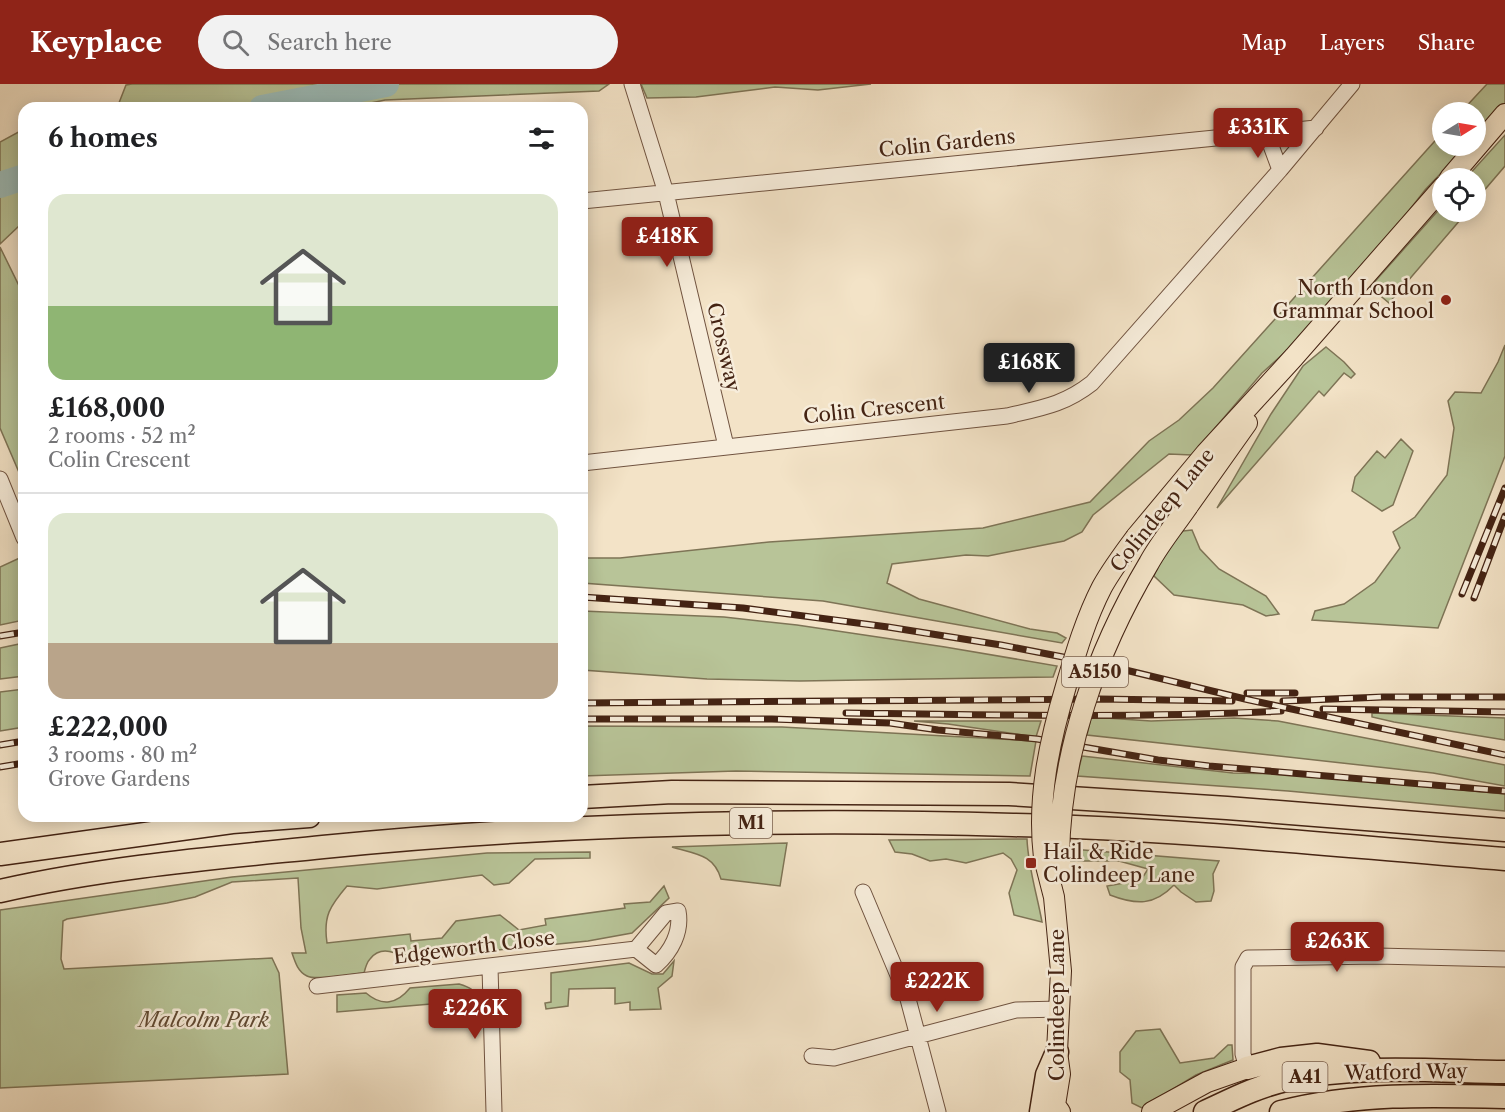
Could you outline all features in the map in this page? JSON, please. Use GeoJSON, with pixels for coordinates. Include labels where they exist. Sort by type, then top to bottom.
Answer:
{"type":"FeatureCollection","features":[{"type":"Feature","properties":{"kind":"highway","name":"M1"},"geometry":{"type":"LineString","coordinates":[[588,797],[672,792],[1009,794],[1227,808],[1505,830]]}},
{"type":"Feature","properties":{"kind":"highway"},"geometry":{"type":"LineString","coordinates":[[0,854],[232,822]]}},
{"type":"Feature","properties":{"kind":"highway","name":"M1"},"geometry":{"type":"LineString","coordinates":[[0,891],[48,880],[233,856],[357,843],[502,832],[690,824],[824,822],[1015,825],[1223,836],[1505,860]]}},
{"type":"Feature","properties":{"kind":"highway","name":"A5150"},"geometry":{"type":"LineString","coordinates":[[1052,1110],[1047,1075],[1057,1052]]}},
{"type":"Feature","properties":{"kind":"highway"},"geometry":{"type":"LineString","coordinates":[[1247,1068],[1281,1059],[1317,1055],[1412,1069]]}},
{"type":"Feature","properties":{"kind":"highway","name":"Watford Way"},"geometry":{"type":"LineString","coordinates":[[1205,1112],[1285,1080],[1325,1073],[1412,1069],[1505,1072]]}},
{"type":"Feature","properties":{"kind":"highway","name":"Watford Way"},"geometry":{"type":"LineString","coordinates":[[1281,1112],[1321,1104],[1383,1097],[1505,1097]]}},
{"type":"Feature","properties":{"kind":"main road"},"geometry":{"type":"LineString","coordinates":[[1459,168],[1505,114]]}},
{"type":"Feature","properties":{"kind":"main road","name":"Colindeep Lane"},"geometry":{"type":"LineString","coordinates":[[1051,858],[1041,836],[1042,792],[1047,757],[1078,644],[1099,593],[1136,537],[1206,453],[1432,200]]}},
{"type":"Feature","properties":{"kind":"main road","name":"Colindeep Lane"},"geometry":{"type":"LineString","coordinates":[[1057,1052],[1061,1009],[1061,971],[1051,858],[1061,818],[1070,758],[1091,684],[1117,621],[1150,560],[1294,357]]}},
{"type":"Feature","properties":{"kind":"main road"},"geometry":{"type":"LineString","coordinates":[[1152,1112],[1207,1082],[1247,1068]]}},
{"type":"Feature","properties":{"kind":"street","name":"Crossway"},"geometry":{"type":"LineString","coordinates":[[632,84],[666,193],[726,446]]}},
{"type":"Feature","properties":{"kind":"street","name":"Colin Crescent"},"geometry":{"type":"LineString","coordinates":[[588,462],[1008,416],[1058,404],[1077,395],[1092,383],[1280,170],[1352,84]]}},
{"type":"Feature","properties":{"kind":"street","name":"Colin Gardens"},"geometry":{"type":"LineString","coordinates":[[588,200],[1316,128]]}},
{"type":"Feature","properties":{"kind":"street"},"geometry":{"type":"LineString","coordinates":[[1257,133],[1270,143],[1280,170]]}},
{"type":"Feature","properties":{"kind":"street"},"geometry":{"type":"LineString","coordinates":[[0,479],[18,523]]}},
{"type":"Feature","properties":{"kind":"street"},"geometry":{"type":"LineString","coordinates":[[862,892],[908,999],[938,1112]]}},
{"type":"Feature","properties":{"kind":"street","name":"Edgeworth Close"},"geometry":{"type":"LineString","coordinates":[[317,986],[636,949]]}},
{"type":"Feature","properties":{"kind":"street"},"geometry":{"type":"LineString","coordinates":[[1247,1068],[1243,1054],[1243,967],[1248,958],[1377,956],[1505,959]]}},
{"type":"Feature","properties":{"kind":"street"},"geometry":{"type":"LineString","coordinates":[[490,967],[494,1112]]}},
{"type":"Feature","properties":{"kind":"street"},"geometry":{"type":"LineString","coordinates":[[812,1056],[834,1058],[1016,1010],[1061,1009]]}},
{"type":"Feature","properties":{"kind":"green space"},"geometry":{"type":"Polygon","coordinates":[[[609,84],[599,91],[376,102],[119,102],[126,85],[609,84]]]}},
{"type":"Feature","properties":{"kind":"green space"},"geometry":{"type":"Polygon","coordinates":[[[641,84],[871,84],[818,90],[775,87],[696,97],[647,98],[641,84]]]}},
{"type":"Feature","properties":{"kind":"green space"},"geometry":{"type":"Polygon","coordinates":[[[1487,84],[1505,84],[1505,105],[1486,125],[1486,102],[1470,102],[1487,84]]]}},
{"type":"Feature","properties":{"kind":"green space"},"geometry":{"type":"Polygon","coordinates":[[[18,132],[18,227],[0,244],[0,142],[18,132]]]}},
{"type":"Feature","properties":{"kind":"green space"},"geometry":{"type":"Polygon","coordinates":[[[1505,135],[1505,166],[1486,188],[1486,168],[1475,168],[1505,135]]]}},
{"type":"Feature","properties":{"kind":"green space"},"geometry":{"type":"Polygon","coordinates":[[[1432,144],[1432,156],[1457,156],[1446,168],[1432,168],[1432,183],[1365,267],[1303,336],[1262,373],[1192,455],[1169,454],[1093,515],[1082,532],[1064,541],[988,556],[966,555],[892,564],[887,583],[919,599],[1030,629],[1057,633],[1066,638],[1062,643],[823,601],[588,583],[588,558],[620,558],[769,542],[983,528],[1090,502],[1149,441],[1179,420],[1213,388],[1432,144]]]}},
{"type":"Feature","properties":{"kind":"green space"},"geometry":{"type":"Polygon","coordinates":[[[1432,217],[1432,222],[1458,222],[1389,303],[1370,287],[1432,217]]]}},
{"type":"Feature","properties":{"kind":"green space"},"geometry":{"type":"Polygon","coordinates":[[[0,247],[18,284],[18,470],[0,428],[0,247]]]}},
{"type":"Feature","properties":{"kind":"green space"},"geometry":{"type":"Polygon","coordinates":[[[1505,345],[1505,456],[1438,628],[1312,620],[1315,611],[1344,604],[1375,582],[1400,548],[1393,532],[1415,517],[1447,475],[1454,428],[1448,401],[1455,392],[1481,393],[1505,345]]]}},
{"type":"Feature","properties":{"kind":"green space"},"geometry":{"type":"Polygon","coordinates":[[[1326,347],[1355,374],[1351,378],[1344,373],[1324,396],[1319,391],[1217,508],[1271,414],[1303,366],[1326,347]]]}},
{"type":"Feature","properties":{"kind":"green space"},"geometry":{"type":"Polygon","coordinates":[[[1401,439],[1413,451],[1393,505],[1382,511],[1352,491],[1355,477],[1377,451],[1385,458],[1401,439]]]}},
{"type":"Feature","properties":{"kind":"green space"},"geometry":{"type":"Polygon","coordinates":[[[1192,530],[1200,549],[1219,569],[1266,596],[1279,614],[1266,616],[1243,605],[1174,595],[1154,576],[1160,555],[1183,531],[1192,530]]]}},
{"type":"Feature","properties":{"kind":"green space"},"geometry":{"type":"Polygon","coordinates":[[[18,559],[18,621],[0,625],[0,567],[18,559]]]}},
{"type":"Feature","properties":{"kind":"green space"},"geometry":{"type":"Polygon","coordinates":[[[588,611],[724,617],[797,625],[1057,666],[1053,677],[800,681],[707,679],[588,670],[588,611]]]}},
{"type":"Feature","properties":{"kind":"green space"},"geometry":{"type":"Polygon","coordinates":[[[18,644],[18,677],[0,679],[0,648],[18,644]]]}},
{"type":"Feature","properties":{"kind":"green space"},"geometry":{"type":"Polygon","coordinates":[[[18,690],[18,728],[0,731],[0,692],[18,690]]]}},
{"type":"Feature","properties":{"kind":"green space"},"geometry":{"type":"Polygon","coordinates":[[[1372,713],[1505,718],[1505,740],[1394,722],[1372,717],[1372,713]]]}},
{"type":"Feature","properties":{"kind":"green space"},"geometry":{"type":"Polygon","coordinates":[[[1091,717],[1151,721],[1234,718],[1278,721],[1505,765],[1505,786],[1433,773],[1087,735],[1091,717]]]}},
{"type":"Feature","properties":{"kind":"green space"},"geometry":{"type":"Polygon","coordinates":[[[914,721],[1041,721],[1036,737],[914,721]]]}},
{"type":"Feature","properties":{"kind":"green space"},"geometry":{"type":"Polygon","coordinates":[[[588,726],[782,727],[1036,741],[1030,776],[736,771],[588,776],[588,726]]]}},
{"type":"Feature","properties":{"kind":"green space"},"geometry":{"type":"Polygon","coordinates":[[[1082,756],[1233,773],[1290,774],[1505,794],[1505,811],[1288,791],[1077,776],[1082,756]]]}},
{"type":"Feature","properties":{"kind":"green space"},"geometry":{"type":"Polygon","coordinates":[[[1027,839],[1042,922],[1014,915],[1009,893],[1017,870],[1011,859],[1003,853],[966,863],[946,859],[930,861],[912,854],[895,852],[889,840],[1027,839]]]}},
{"type":"Feature","properties":{"kind":"green space"},"geometry":{"type":"Polygon","coordinates":[[[787,843],[780,886],[721,879],[714,864],[702,856],[672,847],[787,843]]]}},
{"type":"Feature","properties":{"kind":"green space"},"geometry":{"type":"Polygon","coordinates":[[[1071,849],[1219,861],[1213,874],[1214,891],[1211,901],[1196,902],[1174,885],[1159,897],[1144,902],[1128,901],[1110,895],[1107,886],[1141,880],[1148,869],[1119,861],[1071,861],[1071,849]]]}},
{"type":"Feature","properties":{"kind":"green space","name":"Malcolm Park"},"geometry":{"type":"Polygon","coordinates":[[[590,852],[590,858],[535,859],[509,883],[494,885],[482,875],[377,889],[347,886],[329,912],[326,926],[327,943],[410,934],[411,941],[442,938],[456,921],[500,915],[519,930],[546,925],[545,919],[625,908],[624,904],[650,902],[664,886],[669,898],[632,933],[588,941],[458,954],[408,962],[399,955],[384,951],[370,959],[364,973],[334,977],[307,976],[297,966],[292,953],[306,953],[301,928],[298,878],[232,882],[195,897],[67,919],[63,921],[61,959],[64,969],[272,958],[279,973],[288,1074],[0,1088],[0,910],[232,877],[487,853],[590,852]]]}},
{"type":"Feature","properties":{"kind":"green space"},"geometry":{"type":"Polygon","coordinates":[[[674,961],[672,976],[658,988],[661,1009],[630,1010],[630,1002],[615,1004],[615,988],[569,989],[568,1006],[546,1009],[545,1003],[551,1002],[551,973],[629,963],[652,974],[663,974],[674,961]]]}},
{"type":"Feature","properties":{"kind":"green space"},"geometry":{"type":"Polygon","coordinates":[[[459,984],[471,989],[478,1000],[337,1012],[337,995],[366,993],[378,1000],[389,1002],[400,998],[410,988],[459,984]]]}},
{"type":"Feature","properties":{"kind":"green space"},"geometry":{"type":"Polygon","coordinates":[[[1160,1029],[1180,1063],[1214,1058],[1228,1045],[1232,1045],[1233,1060],[1196,1075],[1142,1108],[1132,1103],[1130,1080],[1120,1072],[1120,1052],[1136,1031],[1160,1029]]]}},
{"type":"Feature","properties":{"kind":"waterway"},"geometry":{"type":"LineString","coordinates":[[293,102],[386,84]]}},
{"type":"Feature","properties":{"kind":"waterway"},"geometry":{"type":"LineString","coordinates":[[0,185],[18,179]]}},
{"type":"Feature","properties":{"kind":"railway"},"geometry":{"type":"LineString","coordinates":[[1462,594],[1505,488]]}},
{"type":"Feature","properties":{"kind":"railway"},"geometry":{"type":"LineString","coordinates":[[1474,598],[1505,516]]}},
{"type":"Feature","properties":{"kind":"railway"},"geometry":{"type":"LineString","coordinates":[[588,597],[743,608],[1001,645],[1109,666],[1245,699],[1505,755]]}},
{"type":"Feature","properties":{"kind":"railway"},"geometry":{"type":"LineString","coordinates":[[0,636],[18,633]]}},
{"type":"Feature","properties":{"kind":"railway"},"geometry":{"type":"LineString","coordinates":[[1247,693],[1295,693]]}},
{"type":"Feature","properties":{"kind":"railway"},"geometry":{"type":"LineString","coordinates":[[1283,701],[1383,697],[1505,697]]}},
{"type":"Feature","properties":{"kind":"railway"},"geometry":{"type":"LineString","coordinates":[[588,703],[1099,699],[1232,701]]}},
{"type":"Feature","properties":{"kind":"railway"},"geometry":{"type":"LineString","coordinates":[[1323,709],[1505,712]]}},
{"type":"Feature","properties":{"kind":"railway"},"geometry":{"type":"LineString","coordinates":[[846,713],[1118,715],[1281,711]]}},
{"type":"Feature","properties":{"kind":"railway"},"geometry":{"type":"LineString","coordinates":[[588,719],[772,719],[890,723],[1037,739],[1158,760],[1209,766],[1505,791]]}},
{"type":"Feature","properties":{"kind":"railway"},"geometry":{"type":"LineString","coordinates":[[0,745],[18,742]]}},
{"type":"Feature","properties":{"kind":"railway"},"geometry":{"type":"LineString","coordinates":[[0,767],[18,764]]}},
{"type":"Feature","properties":{"kind":"place","name":"North London Grammar School"},"geometry":{"type":"Point","coordinates":[1446,300]}},
{"type":"Feature","properties":{"kind":"place","name":"Hail & Ride Colindeep Lane"},"geometry":{"type":"Point","coordinates":[1031,863]}}]}
